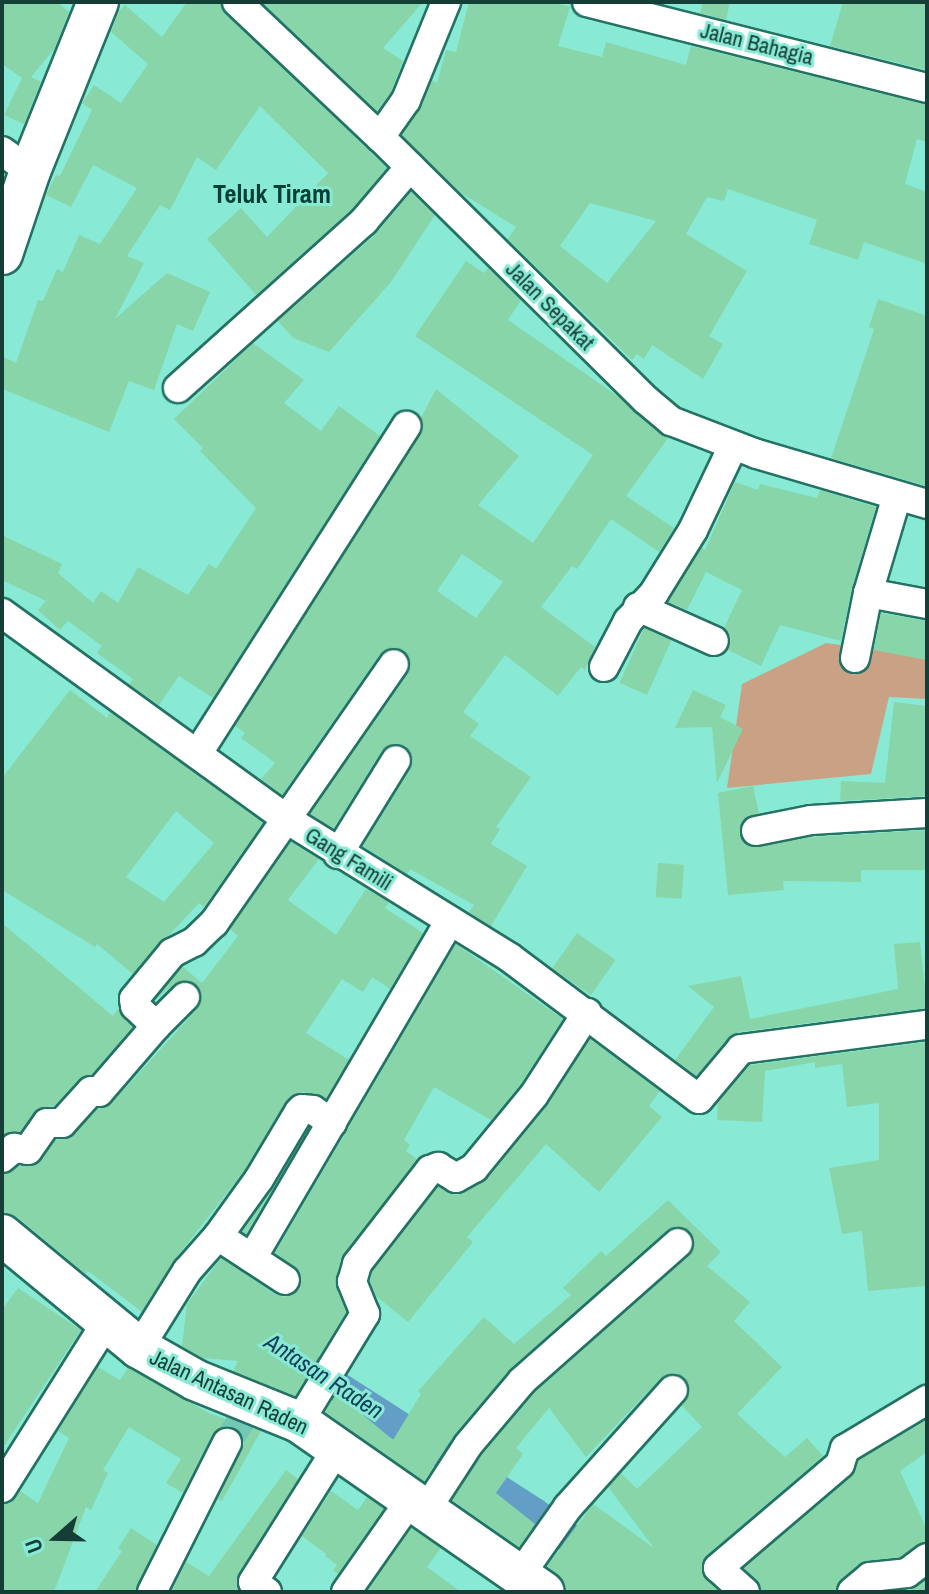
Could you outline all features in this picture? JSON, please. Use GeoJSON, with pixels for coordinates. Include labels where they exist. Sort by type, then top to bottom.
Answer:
{"type":"FeatureCollection","features":[{"type":"Feature","properties":{"kind":"street","name":"Jalan Sepakat"},"geometry":{"type":"LineString","coordinates":[[237,2],[671,421],[733,446],[927,504]]}},
{"type":"Feature","properties":{"kind":"street"},"geometry":{"type":"LineString","coordinates":[[380,137],[406,100],[446,2]]}},
{"type":"Feature","properties":{"kind":"street","name":"Jalan Bahagia"},"geometry":{"type":"LineString","coordinates":[[587,2],[927,88]]}},
{"type":"Feature","properties":{"kind":"street"},"geometry":{"type":"LineString","coordinates":[[2,254],[16,161],[95,3]]}},
{"type":"Feature","properties":{"kind":"street"},"geometry":{"type":"LineString","coordinates":[[178,388],[364,221],[410,167]]}},
{"type":"Feature","properties":{"kind":"street"},"geometry":{"type":"LineString","coordinates":[[198,753],[406,426]]}},
{"type":"Feature","properties":{"kind":"street"},"geometry":{"type":"LineString","coordinates":[[604,667],[638,607],[654,593],[693,530],[733,446]]}},
{"type":"Feature","properties":{"kind":"street"},"geometry":{"type":"LineString","coordinates":[[855,658],[868,593],[897,496]]}},
{"type":"Feature","properties":{"kind":"street"},"geometry":{"type":"LineString","coordinates":[[868,593],[927,604]]}},
{"type":"Feature","properties":{"kind":"street"},"geometry":{"type":"LineString","coordinates":[[638,607],[714,641]]}},
{"type":"Feature","properties":{"kind":"street","name":"Gang Famili"},"geometry":{"type":"LineString","coordinates":[[2,613],[338,854],[509,957],[699,1099],[741,1049],[927,1025]]}},
{"type":"Feature","properties":{"kind":"street"},"geometry":{"type":"LineString","coordinates":[[156,1026],[135,1006],[134,999],[172,953],[194,942],[214,923],[394,664]]}},
{"type":"Feature","properties":{"kind":"street"},"geometry":{"type":"LineString","coordinates":[[338,854],[396,760]]}},
{"type":"Feature","properties":{"kind":"street"},"geometry":{"type":"LineString","coordinates":[[756,831],[811,820],[927,813]]}},
{"type":"Feature","properties":{"kind":"street"},"geometry":{"type":"LineString","coordinates":[[252,1258],[450,921]]}},
{"type":"Feature","properties":{"kind":"street"},"geometry":{"type":"LineString","coordinates":[[4,1156],[14,1148],[28,1150],[47,1123],[62,1123],[91,1091],[99,1092],[185,997]]}},
{"type":"Feature","properties":{"kind":"street"},"geometry":{"type":"LineString","coordinates":[[301,1419],[365,1314],[352,1282],[357,1264],[430,1170],[438,1167],[452,1177],[461,1177],[474,1168],[534,1095],[587,1013]]}},
{"type":"Feature","properties":{"kind":"street"},"geometry":{"type":"LineString","coordinates":[[142,1344],[187,1271],[218,1236],[302,1109],[313,1110],[332,1123]]}},
{"type":"Feature","properties":{"kind":"street","name":"Jalan Antasan Raden"},"geometry":{"type":"LineString","coordinates":[[2,1235],[106,1323],[195,1380],[248,1408],[301,1419],[529,1579]]}},
{"type":"Feature","properties":{"kind":"street"},"geometry":{"type":"LineString","coordinates":[[218,1236],[285,1280]]}},
{"type":"Feature","properties":{"kind":"street"},"geometry":{"type":"LineString","coordinates":[[346,1592],[467,1451],[468,1445],[522,1381],[678,1243]]}},
{"type":"Feature","properties":{"kind":"street"},"geometry":{"type":"LineString","coordinates":[[2,1488],[106,1323]]}},
{"type":"Feature","properties":{"kind":"street"},"geometry":{"type":"LineString","coordinates":[[529,1579],[568,1507],[673,1390]]}},
{"type":"Feature","properties":{"kind":"street"},"geometry":{"type":"LineString","coordinates":[[745,1592],[718,1568],[840,1464],[845,1449],[927,1400]]}},
{"type":"Feature","properties":{"kind":"street"},"geometry":{"type":"LineString","coordinates":[[152,1592],[227,1443]]}},
{"type":"Feature","properties":{"kind":"street"},"geometry":{"type":"LineString","coordinates":[[267,1592],[253,1582],[338,1447]]}},
{"type":"Feature","properties":{"kind":"street"},"geometry":{"type":"LineString","coordinates":[[852,1592],[870,1577],[907,1573],[927,1558]]}},
{"type":"Feature","properties":{"kind":"shaded area"},"geometry":{"type":"Polygon","coordinates":[[[826,643],[927,657],[927,699],[889,697],[871,774],[727,788],[742,684],[826,643]]]}},
{"type":"Feature","properties":{"kind":"building"},"geometry":{"type":"Polygon","coordinates":[[[2,2],[57,2],[69,12],[55,48],[31,77],[41,82],[24,124],[4,115],[22,78],[2,64],[2,2]]]}},
{"type":"Feature","properties":{"kind":"building"},"geometry":{"type":"Polygon","coordinates":[[[187,2],[220,2],[225,14],[387,168],[352,209],[256,295],[207,239],[241,208],[267,237],[328,173],[260,106],[216,170],[197,157],[170,210],[160,205],[127,256],[144,263],[115,319],[167,273],[210,292],[193,331],[177,324],[154,390],[129,381],[109,432],[2,389],[2,356],[16,363],[38,300],[43,301],[57,269],[63,272],[79,235],[100,244],[137,188],[93,165],[71,207],[46,195],[56,175],[60,176],[92,110],[82,103],[94,85],[121,103],[148,64],[111,32],[119,11],[125,5],[162,37],[187,2]]]}},
{"type":"Feature","properties":{"kind":"building"},"geometry":{"type":"Polygon","coordinates":[[[262,2],[423,2],[383,48],[403,61],[391,92],[377,111],[262,2]]]}},
{"type":"Feature","properties":{"kind":"building"},"geometry":{"type":"Polygon","coordinates":[[[469,2],[553,2],[570,7],[558,46],[602,57],[606,42],[686,65],[691,46],[927,105],[927,142],[917,139],[905,184],[927,192],[927,264],[864,242],[858,260],[809,244],[817,220],[728,189],[724,201],[707,197],[686,234],[747,271],[709,336],[723,344],[703,379],[652,345],[644,359],[637,354],[632,360],[508,239],[516,227],[461,193],[402,135],[420,109],[432,80],[437,83],[446,50],[456,52],[469,2]],[[590,203],[560,246],[607,283],[656,221],[590,203]]]}},
{"type":"Feature","properties":{"kind":"building"},"geometry":{"type":"Polygon","coordinates":[[[703,2],[730,2],[726,20],[700,13],[703,2]]]}},
{"type":"Feature","properties":{"kind":"building"},"geometry":{"type":"Polygon","coordinates":[[[843,2],[927,2],[927,70],[830,46],[843,2]]]}},
{"type":"Feature","properties":{"kind":"building"},"geometry":{"type":"Polygon","coordinates":[[[411,192],[435,215],[391,282],[329,352],[293,338],[278,321],[376,234],[411,192]]]}},
{"type":"Feature","properties":{"kind":"building"},"geometry":{"type":"Polygon","coordinates":[[[466,261],[484,273],[488,268],[521,300],[508,320],[619,397],[668,438],[626,496],[674,528],[659,552],[611,519],[577,569],[572,566],[541,607],[595,647],[585,670],[581,667],[558,696],[505,655],[463,712],[479,724],[470,736],[531,777],[496,827],[500,829],[491,844],[527,866],[491,926],[469,912],[474,905],[410,869],[407,874],[363,846],[411,768],[413,760],[406,746],[396,743],[382,750],[334,828],[310,814],[408,674],[411,665],[404,651],[395,647],[380,654],[282,795],[261,779],[275,763],[241,738],[245,733],[235,726],[420,435],[421,418],[436,389],[519,456],[478,505],[533,543],[593,455],[415,336],[466,261]],[[462,554],[437,591],[476,618],[503,582],[462,554]]]}},
{"type":"Feature","properties":{"kind":"building"},"geometry":{"type":"Polygon","coordinates":[[[878,299],[927,316],[927,486],[831,458],[874,329],[869,327],[878,299]]]}},
{"type":"Feature","properties":{"kind":"building"},"geometry":{"type":"Polygon","coordinates":[[[253,343],[304,380],[284,403],[321,431],[339,406],[380,436],[213,698],[179,676],[159,705],[129,684],[133,679],[97,653],[102,646],[68,621],[60,630],[38,610],[46,601],[2,580],[2,535],[62,564],[58,573],[93,603],[101,591],[118,603],[138,567],[188,595],[209,564],[216,569],[256,508],[200,451],[203,448],[174,419],[253,343]]]}},
{"type":"Feature","properties":{"kind":"building"},"geometry":{"type":"Polygon","coordinates":[[[735,482],[758,490],[760,484],[817,498],[820,490],[876,507],[852,588],[841,641],[780,625],[761,666],[728,650],[731,638],[724,628],[742,590],[706,572],[687,610],[668,602],[702,547],[705,550],[735,482]]]}},
{"type":"Feature","properties":{"kind":"building"},"geometry":{"type":"Polygon","coordinates":[[[881,613],[927,621],[927,660],[874,650],[881,613]]]}},
{"type":"Feature","properties":{"kind":"building"},"geometry":{"type":"Polygon","coordinates":[[[644,628],[671,640],[647,695],[620,683],[644,628]]]}},
{"type":"Feature","properties":{"kind":"building"},"geometry":{"type":"Polygon","coordinates":[[[70,690],[107,718],[110,712],[263,823],[204,907],[199,903],[133,974],[97,944],[95,947],[2,890],[2,778],[70,690]],[[176,811],[126,877],[164,902],[214,843],[176,811]]]}},
{"type":"Feature","properties":{"kind":"building"},"geometry":{"type":"Polygon","coordinates":[[[693,690],[726,705],[720,717],[743,729],[717,783],[712,727],[675,728],[693,690]]]}},
{"type":"Feature","properties":{"kind":"building"},"geometry":{"type":"Polygon","coordinates":[[[894,702],[927,706],[927,796],[840,801],[841,781],[885,783],[894,702]]]}},
{"type":"Feature","properties":{"kind":"building"},"geometry":{"type":"Polygon","coordinates":[[[753,786],[759,813],[744,819],[739,834],[750,847],[813,837],[927,830],[927,870],[861,870],[861,882],[783,881],[784,890],[728,895],[718,793],[753,786]]]}},
{"type":"Feature","properties":{"kind":"building"},"geometry":{"type":"Polygon","coordinates":[[[291,842],[319,859],[288,900],[336,935],[366,889],[389,902],[385,908],[423,933],[390,989],[372,977],[363,992],[342,979],[306,1033],[349,1060],[326,1098],[303,1092],[287,1100],[245,1170],[173,1262],[142,1312],[88,1271],[86,1274],[17,1217],[2,1213],[2,1175],[19,1166],[35,1165],[56,1140],[69,1138],[98,1109],[111,1104],[197,1009],[201,992],[189,980],[174,984],[154,1001],[183,967],[202,983],[238,936],[230,929],[291,842]]]}},
{"type":"Feature","properties":{"kind":"building"},"geometry":{"type":"Polygon","coordinates":[[[658,863],[684,865],[682,899],[656,897],[658,863]]]}},
{"type":"Feature","properties":{"kind":"building"},"geometry":{"type":"Polygon","coordinates":[[[2,923],[113,1016],[118,1009],[133,1027],[92,1074],[79,1079],[54,1106],[39,1108],[20,1132],[2,1136],[2,923]]]}},
{"type":"Feature","properties":{"kind":"building"},"geometry":{"type":"Polygon","coordinates":[[[577,933],[616,960],[591,995],[552,968],[577,933]]]}},
{"type":"Feature","properties":{"kind":"building"},"geometry":{"type":"Polygon","coordinates":[[[920,942],[927,1008],[739,1032],[728,1038],[696,1076],[675,1060],[714,1007],[688,986],[741,976],[750,1019],[898,989],[894,944],[920,942]]]}},
{"type":"Feature","properties":{"kind":"building"},"geometry":{"type":"Polygon","coordinates":[[[456,944],[563,1019],[520,1085],[491,1120],[434,1087],[404,1140],[410,1145],[406,1151],[417,1159],[341,1259],[336,1287],[346,1312],[295,1396],[233,1371],[238,1361],[203,1358],[182,1346],[187,1304],[221,1258],[276,1295],[285,1297],[299,1290],[300,1272],[275,1253],[456,944]]]}},
{"type":"Feature","properties":{"kind":"building"},"geometry":{"type":"Polygon","coordinates":[[[590,1039],[660,1091],[649,1106],[662,1117],[599,1192],[546,1144],[467,1237],[473,1242],[408,1322],[376,1296],[370,1281],[372,1272],[438,1187],[456,1195],[487,1179],[547,1106],[590,1039]]]}},
{"type":"Feature","properties":{"kind":"building"},"geometry":{"type":"Polygon","coordinates":[[[927,1042],[927,1286],[868,1291],[862,1231],[842,1234],[829,1168],[879,1160],[879,1103],[847,1107],[842,1064],[815,1068],[815,1062],[765,1071],[762,1122],[717,1120],[718,1103],[750,1065],[927,1042]]]}},
{"type":"Feature","properties":{"kind":"building"},"geometry":{"type":"Polygon","coordinates":[[[273,1188],[246,1234],[242,1232],[273,1188]]]}},
{"type":"Feature","properties":{"kind":"building"},"geometry":{"type":"Polygon","coordinates":[[[668,1200],[721,1252],[707,1266],[750,1302],[734,1321],[782,1367],[737,1414],[785,1457],[807,1438],[823,1456],[706,1556],[702,1573],[719,1592],[567,1592],[564,1582],[547,1566],[593,1504],[654,1548],[608,1487],[621,1473],[637,1489],[702,1427],[682,1406],[690,1393],[684,1377],[676,1373],[661,1378],[586,1457],[549,1408],[516,1448],[523,1454],[496,1493],[535,1524],[519,1547],[452,1500],[482,1455],[534,1393],[689,1256],[695,1240],[690,1231],[675,1226],[667,1230],[511,1368],[455,1434],[424,1481],[325,1412],[337,1393],[393,1440],[421,1394],[418,1391],[484,1317],[514,1344],[571,1295],[563,1288],[601,1251],[606,1256],[668,1200]]]}},
{"type":"Feature","properties":{"kind":"building"},"geometry":{"type":"Polygon","coordinates":[[[18,1288],[81,1330],[2,1449],[2,1310],[18,1288]]]}},
{"type":"Feature","properties":{"kind":"building"},"geometry":{"type":"Polygon","coordinates":[[[98,1367],[120,1380],[128,1368],[211,1414],[261,1431],[222,1501],[218,1499],[244,1443],[235,1428],[225,1426],[212,1435],[183,1493],[166,1483],[181,1459],[129,1427],[103,1470],[108,1473],[91,1510],[86,1507],[54,1592],[2,1592],[2,1505],[11,1503],[20,1491],[38,1503],[69,1438],[58,1431],[98,1367]]]}},
{"type":"Feature","properties":{"kind":"building"},"geometry":{"type":"Polygon","coordinates":[[[927,1420],[927,1452],[900,1471],[927,1530],[927,1541],[901,1557],[860,1563],[841,1580],[835,1592],[762,1592],[757,1580],[744,1568],[851,1477],[859,1460],[927,1420]]]}},
{"type":"Feature","properties":{"kind":"building"},"geometry":{"type":"Polygon","coordinates":[[[286,1470],[298,1479],[239,1573],[239,1592],[171,1592],[186,1562],[209,1576],[286,1470]]]}},
{"type":"Feature","properties":{"kind":"building"},"geometry":{"type":"Polygon","coordinates":[[[331,1491],[358,1510],[367,1497],[384,1509],[338,1574],[333,1570],[337,1565],[302,1536],[331,1491]]]}},
{"type":"Feature","properties":{"kind":"building"},"geometry":{"type":"Polygon","coordinates":[[[131,1528],[157,1545],[135,1592],[95,1592],[122,1551],[118,1548],[131,1528]]]}},
{"type":"Feature","properties":{"kind":"building"},"geometry":{"type":"Polygon","coordinates":[[[411,1528],[441,1548],[427,1567],[461,1592],[367,1592],[411,1528]]]}},
{"type":"Feature","properties":{"kind":"building"},"geometry":{"type":"Polygon","coordinates":[[[927,1579],[927,1592],[889,1592],[910,1590],[927,1579]]]}},
{"type":"Feature","properties":{"kind":"waterway","name":"Antasan Raden"},"geometry":{"type":"LineString","coordinates":[[278,1348],[535,1513],[642,1592]]}},
{"type":"Feature","properties":{"kind":"tunnel"},"geometry":{"type":"LineString","coordinates":[[227,1443],[246,1412]]}},
{"type":"Feature","properties":{"kind":"district","name":"Teluk Tiram"},"geometry":{"type":"Point","coordinates":[272,194]}}]}
